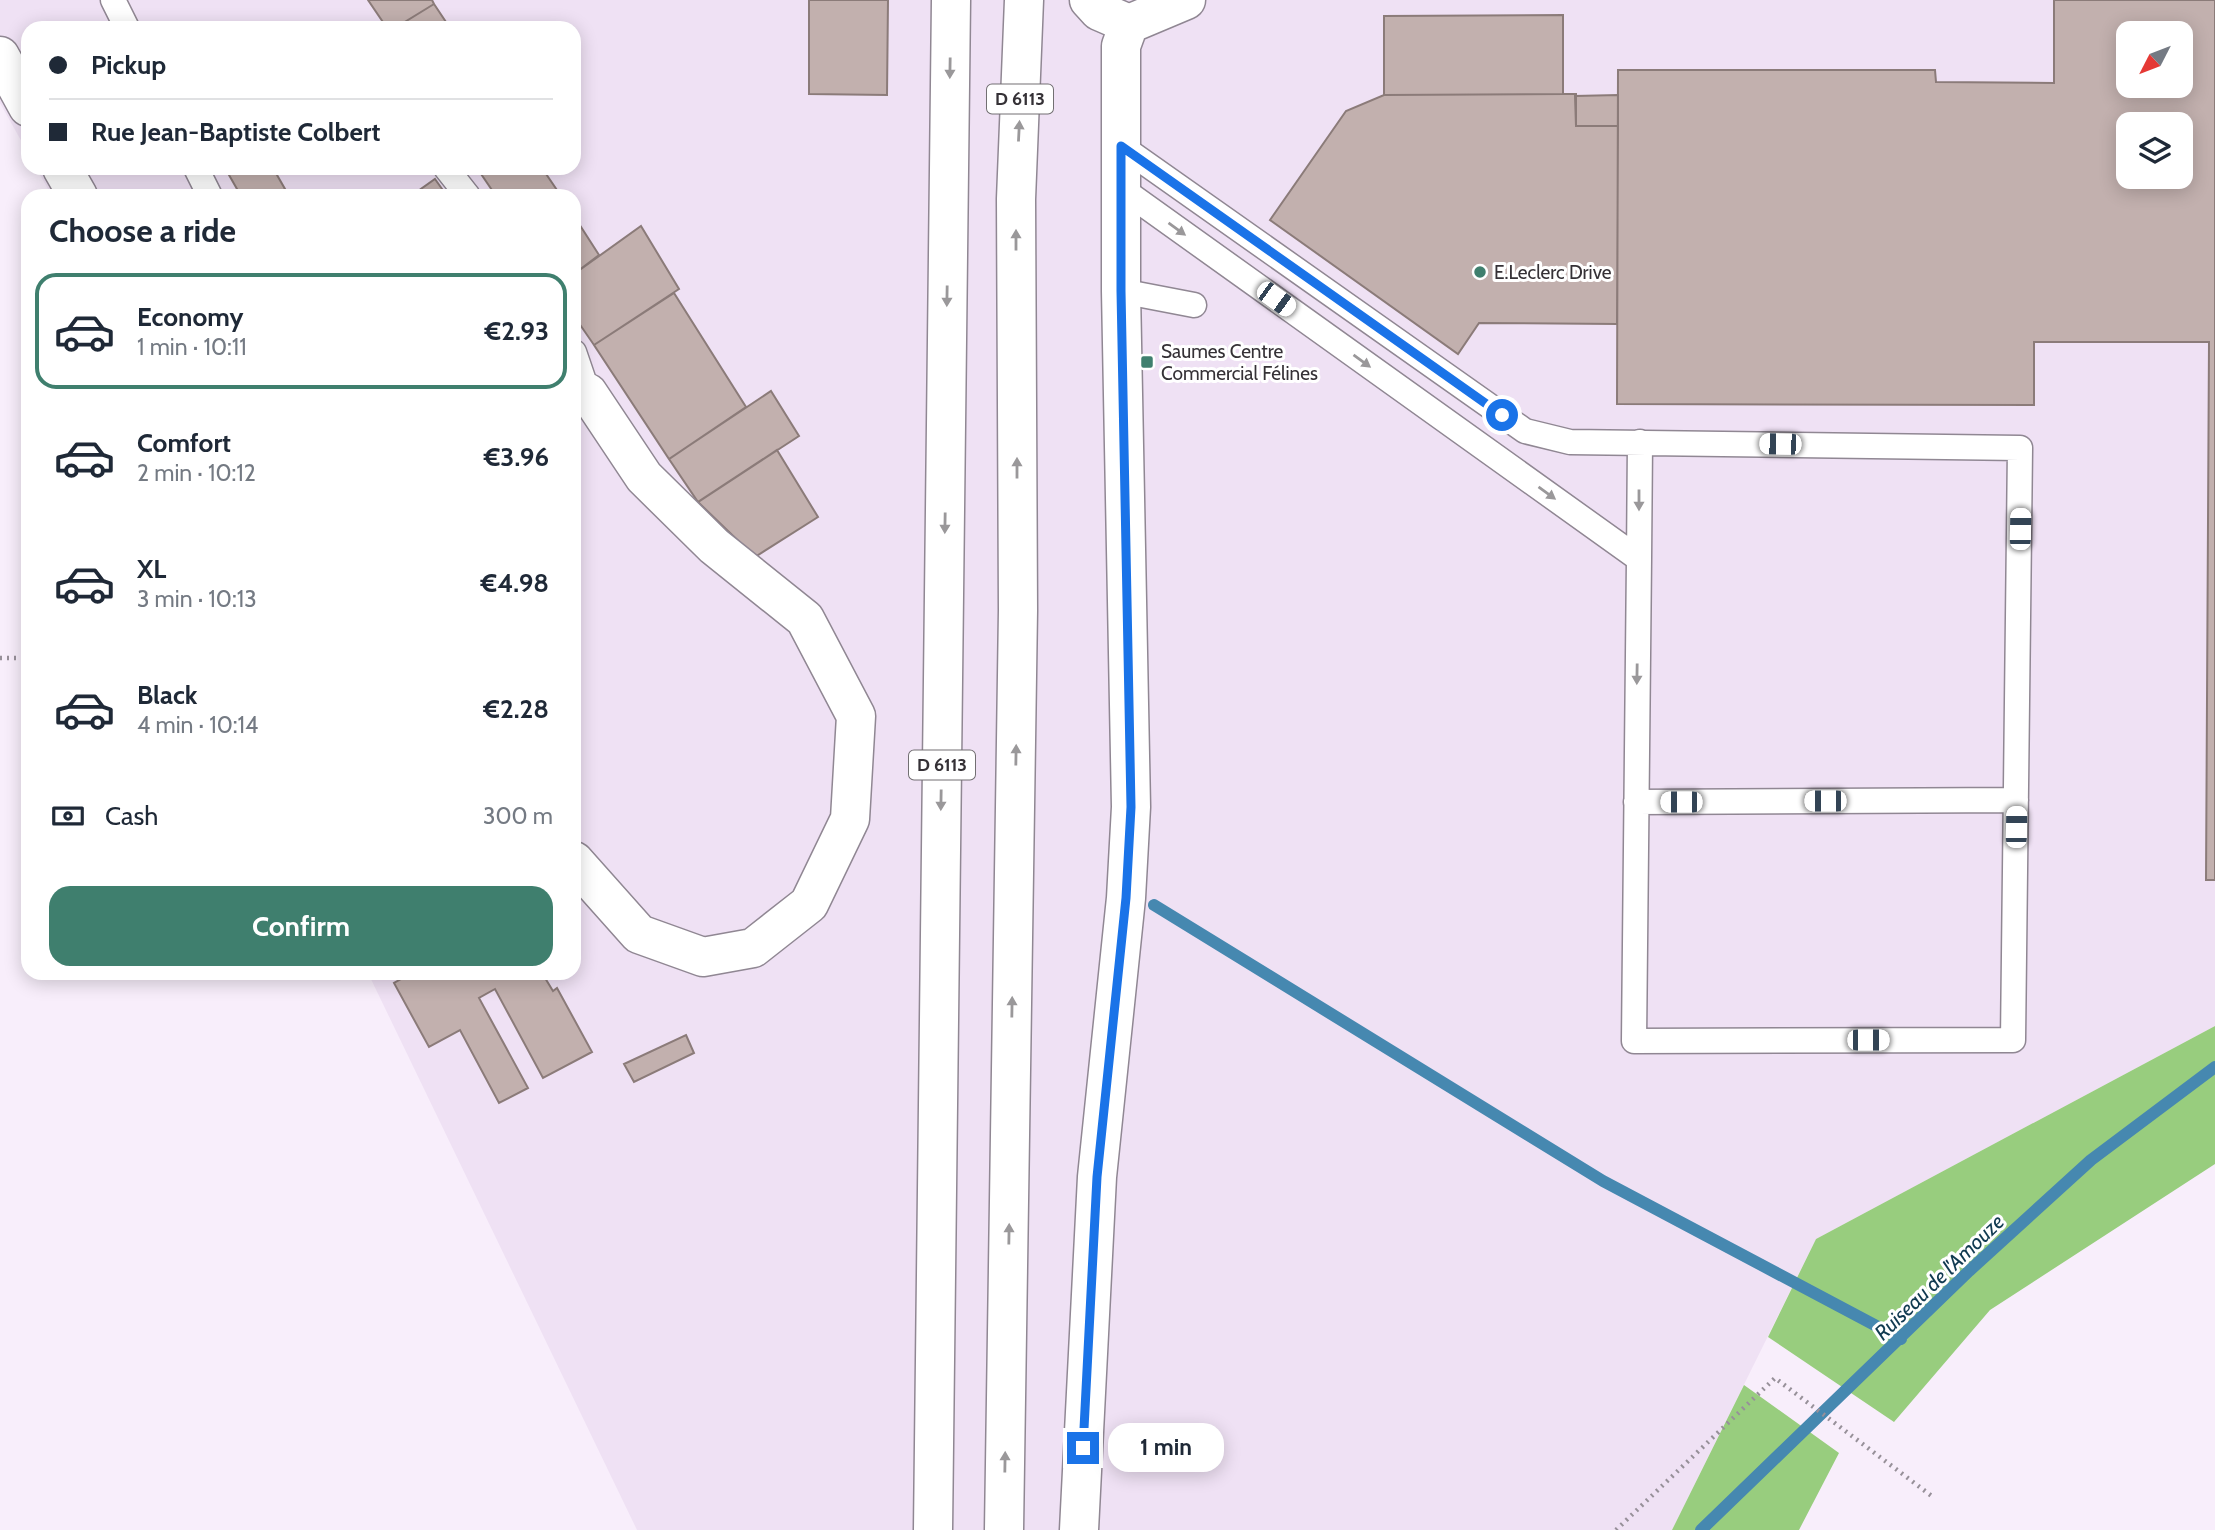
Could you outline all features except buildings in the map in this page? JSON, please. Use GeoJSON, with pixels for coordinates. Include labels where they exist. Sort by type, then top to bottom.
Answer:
{"type":"FeatureCollection","features":[{"type":"Feature","properties":{"kind":"main road","name":"D 6113"},"geometry":{"type":"LineString","coordinates":[[933,1530],[951,0]]}},
{"type":"Feature","properties":{"kind":"main road","name":"D 6113"},"geometry":{"type":"LineString","coordinates":[[1004,1530],[1018,610],[1016,199],[1024,0]]}},
{"type":"Feature","properties":{"kind":"main road"},"geometry":{"type":"LineString","coordinates":[[1089,0],[1098,11],[1129,24],[1186,0]]}},
{"type":"Feature","properties":{"kind":"main road"},"geometry":{"type":"LineString","coordinates":[[1079,1530],[1097,1177],[1126,898],[1131,807],[1121,291],[1121,46],[1129,24]]}},
{"type":"Feature","properties":{"kind":"main road"},"geometry":{"type":"LineString","coordinates":[[0,56],[21,94]]}},
{"type":"Feature","properties":{"kind":"main road"},"geometry":{"type":"LineString","coordinates":[[581,869],[639,934],[703,957],[752,948],[809,904],[850,820],[856,716],[806,619],[714,546],[644,477],[589,393]]}},
{"type":"Feature","properties":{"kind":"lane"},"geometry":{"type":"LineString","coordinates":[[113,0],[124,21]]}},
{"type":"Feature","properties":{"kind":"lane"},"geometry":{"type":"LineString","coordinates":[[1121,146],[1525,431],[1570,442],[1640,442],[2021,448],[2013,1040],[1634,1041],[1640,442]]}},
{"type":"Feature","properties":{"kind":"lane"},"geometry":{"type":"LineString","coordinates":[[452,175],[462,189]]}},
{"type":"Feature","properties":{"kind":"lane"},"geometry":{"type":"LineString","coordinates":[[1122,189],[1639,558]]}},
{"type":"Feature","properties":{"kind":"lane"},"geometry":{"type":"LineString","coordinates":[[1121,291],[1194,305]]}},
{"type":"Feature","properties":{"kind":"lane"},"geometry":{"type":"LineString","coordinates":[[581,371],[589,393]]}},
{"type":"Feature","properties":{"kind":"lane"},"geometry":{"type":"LineString","coordinates":[[1636,802],[2016,800]]}},
{"type":"Feature","properties":{"kind":"path"},"geometry":{"type":"LineString","coordinates":[[0,658],[21,658]]}},
{"type":"Feature","properties":{"kind":"path"},"geometry":{"type":"LineString","coordinates":[[1616,1530],[1775,1378],[1933,1497]]}},
{"type":"Feature","properties":{"kind":"shaded area"},"geometry":{"type":"Polygon","coordinates":[[[0,0],[2215,0],[2215,1026],[1816,1239],[1672,1530],[637,1530],[371,980],[581,980],[581,189],[48,189],[40,175],[581,175],[581,21],[21,21],[21,140],[0,103],[0,0]]]}},
{"type":"Feature","properties":{"kind":"green space"},"geometry":{"type":"Polygon","coordinates":[[[2215,1026],[2215,1164],[1990,1310],[1894,1422],[1768,1337],[1816,1239],[2215,1026]]]}},
{"type":"Feature","properties":{"kind":"green space"},"geometry":{"type":"Polygon","coordinates":[[[1744,1385],[1839,1453],[1799,1530],[1672,1530],[1744,1385]]]}},
{"type":"Feature","properties":{"kind":"waterway"},"geometry":{"type":"LineString","coordinates":[[1154,905],[1603,1181],[1901,1339]]}},
{"type":"Feature","properties":{"kind":"waterway","name":"Ruiseau de l'Amouze"},"geometry":{"type":"LineString","coordinates":[[1701,1530],[1969,1271],[2091,1160],[2215,1067]]}},
{"type":"Feature","properties":{"kind":"place","name":"E.Leclerc Drive"},"geometry":{"type":"Point","coordinates":[1480,272]}},
{"type":"Feature","properties":{"kind":"place","name":"Saumes Centre Commercial Félines"},"geometry":{"type":"Point","coordinates":[1147,362]}},
{"type":"Feature","properties":{"kind":"route"},"geometry":{"type":"LineString","coordinates":[[1083,1448],[1097,1177],[1126,898],[1131,807],[1121,291],[1121,146],[1502,415]]}}]}
